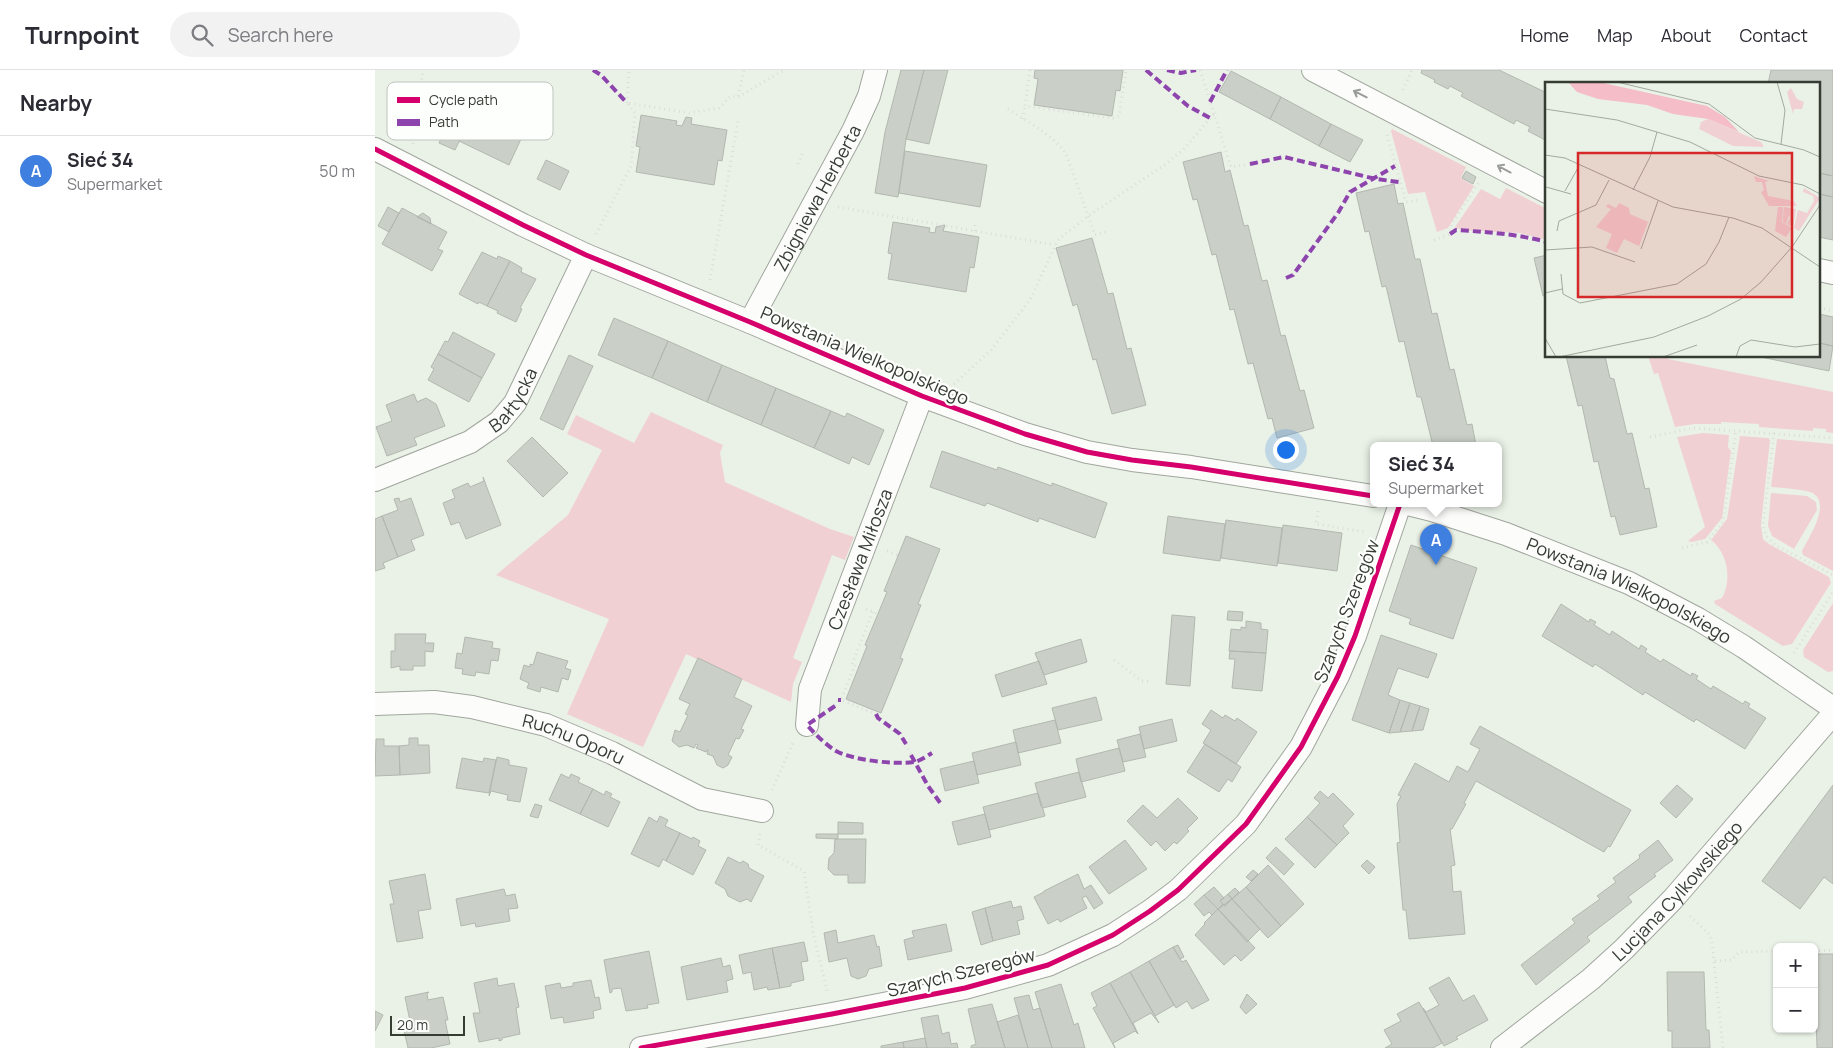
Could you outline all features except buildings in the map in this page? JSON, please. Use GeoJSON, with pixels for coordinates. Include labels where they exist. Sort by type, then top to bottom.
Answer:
{"type":"FeatureCollection","features":[{"type":"Feature","properties":{"kind":"street","name":"Zbigniewa Herberta"},"geometry":{"type":"LineString","coordinates":[[750,322],[853,131],[869,96],[876,70]]}},
{"type":"Feature","properties":{"kind":"street"},"geometry":{"type":"LineString","coordinates":[[1313,70],[1545,191]]}},
{"type":"Feature","properties":{"kind":"street","name":"Powstania Wielkopolskiego"},"geometry":{"type":"LineString","coordinates":[[378,158],[585,255],[750,322],[922,396],[1025,434],[1087,452],[1370,496]]}},
{"type":"Feature","properties":{"kind":"street","name":"Bałtycka"},"geometry":{"type":"LineString","coordinates":[[375,480],[470,442],[499,422],[515,403],[585,255]]}},
{"type":"Feature","properties":{"kind":"street","name":"Czesława Miłosza"},"geometry":{"type":"LineString","coordinates":[[801,731],[809,689],[922,396]]}},
{"type":"Feature","properties":{"kind":"street","name":"Szarych Szeregów"},"geometry":{"type":"LineString","coordinates":[[641,1048],[965,988],[1048,964],[1113,934],[1150,911],[1178,890],[1246,824],[1301,747],[1339,676],[1355,636],[1399,507]]}},
{"type":"Feature","properties":{"kind":"street","name":"Powstania Wielkopolskiego"},"geometry":{"type":"LineString","coordinates":[[1420,507],[1506,534],[1629,583],[1698,619],[1744,646],[1833,708]]}},
{"type":"Feature","properties":{"kind":"street","name":"Ruchu Oporu"},"geometry":{"type":"LineString","coordinates":[[375,704],[434,702],[472,707],[546,725],[612,753],[702,799],[762,811]]}},
{"type":"Feature","properties":{"kind":"street","name":"Lucjana Cylkowskiego"},"geometry":{"type":"LineString","coordinates":[[1502,1048],[1591,979],[1624,949],[1673,899],[1833,714]]}},
{"type":"Feature","properties":{"kind":"path"},"geometry":{"type":"LineString","coordinates":[[597,233],[631,166],[635,113],[627,103],[629,70]]}},
{"type":"Feature","properties":{"kind":"path"},"geometry":{"type":"LineString","coordinates":[[738,97],[744,70]]}},
{"type":"Feature","properties":{"kind":"path"},"geometry":{"type":"LineString","coordinates":[[627,103],[689,113],[719,108],[731,96],[738,97],[784,70]]}},
{"type":"Feature","properties":{"kind":"path"},"geometry":{"type":"LineString","coordinates":[[1023,118],[1029,70]]}},
{"type":"Feature","properties":{"kind":"path"},"geometry":{"type":"LineString","coordinates":[[1025,106],[1113,118],[1119,116],[1126,70]]}},
{"type":"Feature","properties":{"kind":"path"},"geometry":{"type":"LineString","coordinates":[[1200,70],[1231,167],[1250,164]]}},
{"type":"Feature","properties":{"kind":"path"},"geometry":{"type":"LineString","coordinates":[[1008,109],[1060,145],[1066,154],[1095,235],[1109,231]]}},
{"type":"Feature","properties":{"kind":"path"},"geometry":{"type":"LineString","coordinates":[[949,389],[991,350],[1030,300],[1058,240],[1088,216],[1167,164],[1183,150],[1214,114]]}},
{"type":"Feature","properties":{"kind":"path"},"geometry":{"type":"LineString","coordinates":[[709,288],[738,121]]}},
{"type":"Feature","properties":{"kind":"path"},"geometry":{"type":"LineString","coordinates":[[1388,139],[1405,202],[1421,200]]}},
{"type":"Feature","properties":{"kind":"path"},"geometry":{"type":"LineString","coordinates":[[798,164],[803,152]]}},
{"type":"Feature","properties":{"kind":"path"},"geometry":{"type":"LineString","coordinates":[[1434,240],[1450,234],[1451,225],[1492,163]]}},
{"type":"Feature","properties":{"kind":"path"},"geometry":{"type":"LineString","coordinates":[[839,207],[1055,245]]}},
{"type":"Feature","properties":{"kind":"path"},"geometry":{"type":"LineString","coordinates":[[975,221],[975,231]]}},
{"type":"Feature","properties":{"kind":"path"},"geometry":{"type":"LineString","coordinates":[[1650,437],[1693,428],[1833,438]]}},
{"type":"Feature","properties":{"kind":"path"},"geometry":{"type":"LineString","coordinates":[[1682,548],[1707,542],[1723,522],[1736,431]]}},
{"type":"Feature","properties":{"kind":"path"},"geometry":{"type":"LineString","coordinates":[[1774,433],[1763,525],[1766,536],[1775,545],[1833,575]]}},
{"type":"Feature","properties":{"kind":"path"},"geometry":{"type":"LineString","coordinates":[[1318,516],[1316,524],[1373,533]]}},
{"type":"Feature","properties":{"kind":"path"},"geometry":{"type":"LineString","coordinates":[[1800,644],[1833,592]]}},
{"type":"Feature","properties":{"kind":"path"},"geometry":{"type":"LineString","coordinates":[[873,612],[841,700],[876,714]]}},
{"type":"Feature","properties":{"kind":"path"},"geometry":{"type":"LineString","coordinates":[[1114,660],[1142,681],[1152,682]]}},
{"type":"Feature","properties":{"kind":"path"},"geometry":{"type":"LineString","coordinates":[[835,706],[838,700]]}},
{"type":"Feature","properties":{"kind":"path"},"geometry":{"type":"LineString","coordinates":[[801,731],[762,811],[758,845],[804,871],[813,932],[829,998]]}},
{"type":"Feature","properties":{"kind":"path"},"geometry":{"type":"LineString","coordinates":[[906,744],[911,755]]}},
{"type":"Feature","properties":{"kind":"path"},"geometry":{"type":"LineString","coordinates":[[1684,910],[1710,935],[1715,961],[1723,1048]]}},
{"type":"Feature","properties":{"kind":"path"},"geometry":{"type":"LineString","coordinates":[[1818,951],[1833,950]]}},
{"type":"Feature","properties":{"kind":"path"},"geometry":{"type":"LineString","coordinates":[[1715,961],[1732,960],[1739,952],[1773,952]]}},
{"type":"Feature","properties":{"kind":"shaded area"},"geometry":{"type":"Polygon","coordinates":[[[1392,129],[1466,167],[1461,178],[1474,186],[1448,228],[1437,232],[1425,192],[1408,194],[1392,129]]]}},
{"type":"Feature","properties":{"kind":"shaded area"},"geometry":{"type":"Polygon","coordinates":[[[1506,188],[1545,208],[1545,239],[1520,233],[1462,230],[1455,227],[1481,189],[1500,199],[1506,188]]]}},
{"type":"Feature","properties":{"kind":"shaded area"},"geometry":{"type":"Polygon","coordinates":[[[1649,358],[1667,358],[1833,392],[1833,433],[1826,432],[1826,429],[1813,428],[1813,431],[1759,427],[1759,424],[1721,422],[1721,424],[1695,424],[1675,427],[1658,373],[1654,374],[1649,358]]]}},
{"type":"Feature","properties":{"kind":"shaded area"},"geometry":{"type":"Polygon","coordinates":[[[651,412],[723,445],[720,453],[725,482],[830,529],[854,537],[845,560],[832,555],[793,658],[802,662],[793,684],[791,702],[686,654],[643,747],[567,714],[609,619],[496,575],[568,515],[602,450],[567,434],[576,415],[634,443],[651,412]]]}},
{"type":"Feature","properties":{"kind":"shaded area"},"geometry":{"type":"Polygon","coordinates":[[[1703,433],[1729,435],[1728,447],[1731,451],[1722,518],[1705,539],[1692,542],[1688,541],[1705,527],[1677,437],[1703,433]]]}},
{"type":"Feature","properties":{"kind":"shaded area"},"geometry":{"type":"Polygon","coordinates":[[[1740,436],[1768,438],[1770,440],[1761,525],[1763,539],[1829,577],[1831,583],[1792,644],[1783,646],[1715,604],[1714,601],[1722,598],[1725,591],[1727,567],[1717,545],[1711,540],[1727,519],[1740,436]]]}},
{"type":"Feature","properties":{"kind":"shaded area"},"geometry":{"type":"Polygon","coordinates":[[[1777,439],[1833,444],[1833,571],[1803,555],[1802,551],[1818,519],[1820,502],[1817,496],[1805,491],[1771,487],[1777,439]]]}},
{"type":"Feature","properties":{"kind":"shaded area"},"geometry":{"type":"Polygon","coordinates":[[[1771,493],[1807,496],[1816,502],[1817,510],[1794,549],[1772,536],[1768,526],[1771,493]]]}},
{"type":"Feature","properties":{"kind":"shaded area"},"geometry":{"type":"Polygon","coordinates":[[[1833,603],[1833,671],[1828,672],[1804,657],[1803,650],[1833,603]]]}},
{"type":"Feature","properties":{"kind":"marked path"},"geometry":{"type":"LineString","coordinates":[[593,70],[601,75],[627,103]]}},
{"type":"Feature","properties":{"kind":"marked path"},"geometry":{"type":"LineString","coordinates":[[1146,70],[1188,106],[1210,118]]}},
{"type":"Feature","properties":{"kind":"marked path"},"geometry":{"type":"LineString","coordinates":[[1167,70],[1181,73],[1196,70]]}},
{"type":"Feature","properties":{"kind":"marked path"},"geometry":{"type":"LineString","coordinates":[[1210,102],[1227,70]]}},
{"type":"Feature","properties":{"kind":"marked path"},"geometry":{"type":"LineString","coordinates":[[1250,164],[1284,157],[1376,179],[1399,182]]}},
{"type":"Feature","properties":{"kind":"marked path"},"geometry":{"type":"LineString","coordinates":[[1286,278],[1293,275],[1338,213],[1350,192],[1395,166]]}},
{"type":"Feature","properties":{"kind":"marked path"},"geometry":{"type":"LineString","coordinates":[[1450,234],[1456,230],[1513,235],[1545,241]]}},
{"type":"Feature","properties":{"kind":"marked path"},"geometry":{"type":"LineString","coordinates":[[835,706],[807,725],[836,751],[852,757],[896,763],[916,761],[932,753]]}},
{"type":"Feature","properties":{"kind":"marked path"},"geometry":{"type":"LineString","coordinates":[[876,714],[878,718],[900,734],[906,744]]}},
{"type":"Feature","properties":{"kind":"marked path"},"geometry":{"type":"LineString","coordinates":[[911,755],[928,786],[941,804]]}},
{"type":"Feature","properties":{"kind":"cycle path"},"geometry":{"type":"LineString","coordinates":[[375,149],[586,255],[750,322],[922,396],[1025,434],[1087,452],[1370,496]]}},
{"type":"Feature","properties":{"kind":"cycle path"},"geometry":{"type":"LineString","coordinates":[[641,1048],[965,988],[1048,965],[1113,935],[1150,911],[1178,890],[1246,824],[1301,747],[1338,676],[1355,636],[1399,507]]}},
{"type":"Feature","properties":{"kind":"place","name":"Sieć 34"},"geometry":{"type":"Point","coordinates":[1436,565]}}]}
